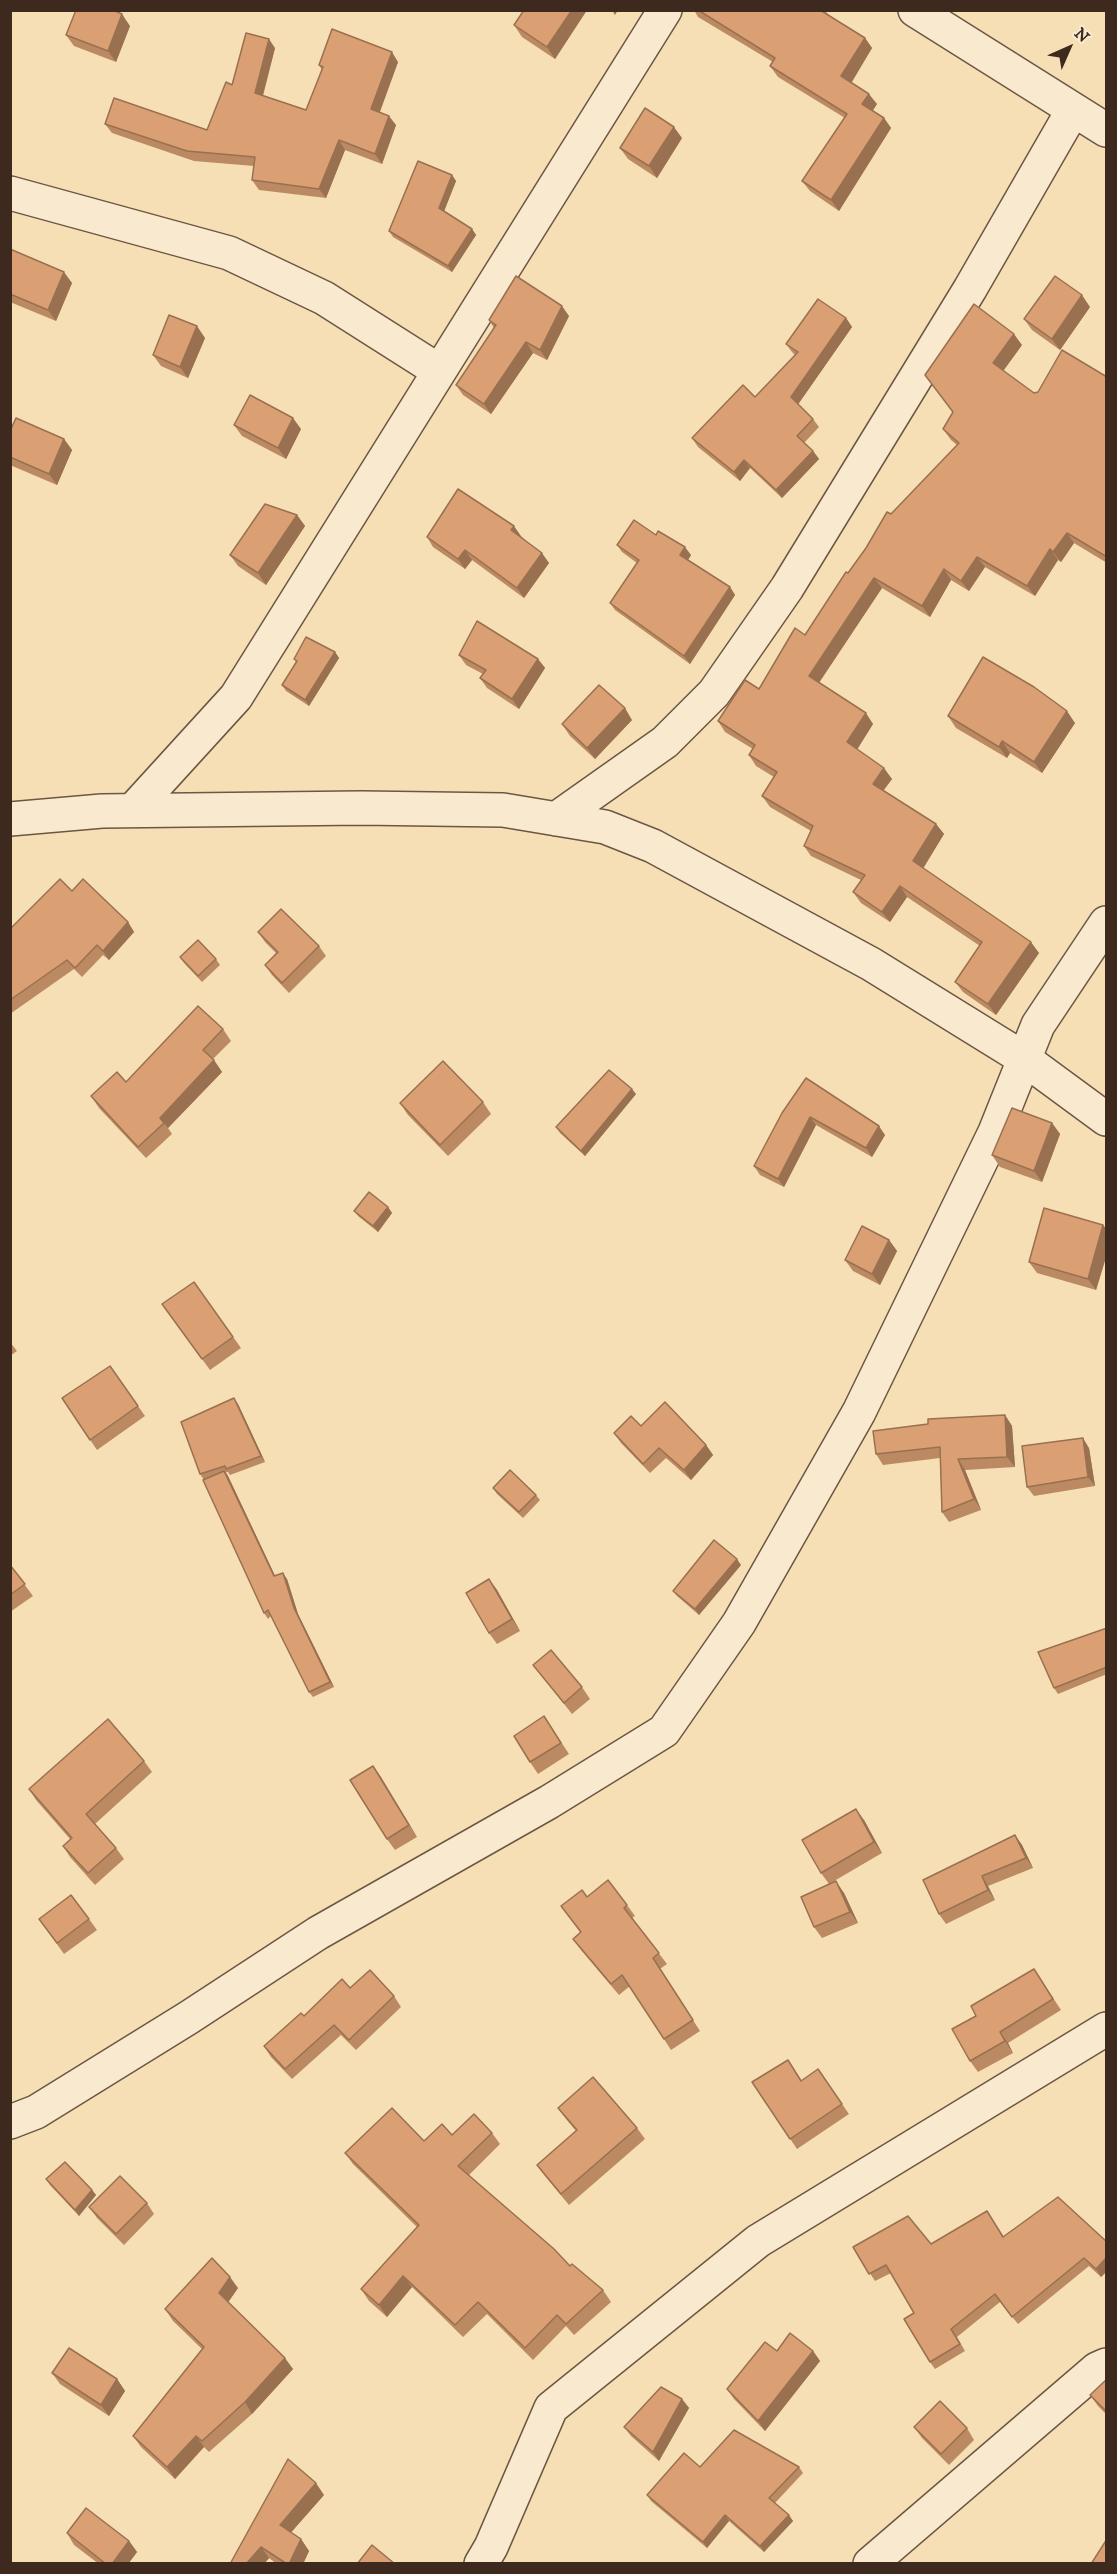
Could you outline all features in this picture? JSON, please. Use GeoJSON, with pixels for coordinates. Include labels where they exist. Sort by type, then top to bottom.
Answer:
{"type":"FeatureCollection","features":[{"type":"Feature","properties":{"kind":"street"},"geometry":{"type":"LineString","coordinates":[[133,810],[236,697],[666,10]]}},
{"type":"Feature","properties":{"kind":"street"},"geometry":{"type":"LineString","coordinates":[[915,10],[1107,130]]}},
{"type":"Feature","properties":{"kind":"street"},"geometry":{"type":"LineString","coordinates":[[556,819],[665,742],[714,693],[794,578],[970,289],[1073,110]]}},
{"type":"Feature","properties":{"kind":"street"},"geometry":{"type":"LineString","coordinates":[[10,193],[229,253],[324,298],[439,371]]}},
{"type":"Feature","properties":{"kind":"street"},"geometry":{"type":"LineString","coordinates":[[10,819],[133,810],[361,808],[503,810],[605,827],[653,846],[871,964],[1023,1058],[1107,1119]]}},
{"type":"Feature","properties":{"kind":"street"},"geometry":{"type":"LineString","coordinates":[[10,2122],[36,2112],[188,2018],[318,1933],[549,1802],[664,1731],[739,1623],[859,1412],[995,1132],[1038,1025],[1107,923]]}},
{"type":"Feature","properties":{"kind":"street"},"geometry":{"type":"LineString","coordinates":[[481,2564],[491,2547],[551,2408],[758,2241],[1107,2029]]}},
{"type":"Feature","properties":{"kind":"street"},"geometry":{"type":"LineString","coordinates":[[870,2564],[1097,2369],[1107,2366]]}},
{"type":"Feature","properties":{"kind":"building"},"geometry":{"type":"Polygon","coordinates":[[[76,10],[113,10],[122,14],[108,51],[66,35],[76,10]]]}},
{"type":"Feature","properties":{"kind":"building"},"geometry":{"type":"Polygon","coordinates":[[[524,10],[572,10],[547,47],[514,25],[524,10]]]}},
{"type":"Feature","properties":{"kind":"building"},"geometry":{"type":"Polygon","coordinates":[[[698,10],[820,10],[865,38],[841,76],[869,94],[862,104],[884,118],[831,200],[802,181],[847,114],[770,66],[775,58],[698,10]]]}},
{"type":"Feature","properties":{"kind":"building"},"geometry":{"type":"Polygon","coordinates":[[[332,29],[392,52],[371,109],[389,116],[375,154],[339,140],[319,189],[252,180],[255,157],[187,151],[105,124],[114,98],[207,130],[226,82],[232,85],[246,33],[269,39],[255,93],[306,110],[323,67],[319,65],[332,29]]]}},
{"type":"Feature","properties":{"kind":"building"},"geometry":{"type":"Polygon","coordinates":[[[645,108],[674,127],[649,166],[620,148],[645,108]]]}},
{"type":"Feature","properties":{"kind":"building"},"geometry":{"type":"Polygon","coordinates":[[[418,161],[452,175],[439,208],[472,229],[448,266],[389,231],[418,161]]]}},
{"type":"Feature","properties":{"kind":"building"},"geometry":{"type":"Polygon","coordinates":[[[10,249],[64,272],[48,310],[10,294],[10,249]]]}},
{"type":"Feature","properties":{"kind":"building"},"geometry":{"type":"Polygon","coordinates":[[[516,276],[562,306],[540,350],[526,342],[484,404],[456,385],[496,325],[489,320],[516,276]]]}},
{"type":"Feature","properties":{"kind":"building"},"geometry":{"type":"Polygon","coordinates":[[[1055,276],[1082,295],[1052,339],[1024,319],[1055,276]]]}},
{"type":"Feature","properties":{"kind":"building"},"geometry":{"type":"Polygon","coordinates":[[[818,299],[846,318],[791,397],[813,419],[797,436],[813,451],[776,490],[744,460],[734,472],[692,438],[743,385],[755,397],[798,352],[786,344],[818,299]]]}},
{"type":"Feature","properties":{"kind":"building"},"geometry":{"type":"Polygon","coordinates":[[[974,304],[1014,334],[993,363],[1034,393],[1038,392],[1062,350],[1107,377],[1107,557],[1067,533],[1053,552],[1050,549],[1027,586],[977,557],[961,581],[944,569],[922,606],[874,578],[809,676],[866,713],[847,742],[884,768],[873,784],[936,824],[913,861],[1031,942],[988,1004],[955,982],[982,942],[900,886],[882,912],[853,892],[865,875],[804,846],[813,826],[762,796],[777,772],[749,755],[755,745],[718,721],[745,680],[759,689],[795,628],[805,635],[846,572],[848,573],[866,548],[887,512],[891,514],[959,443],[943,429],[953,412],[925,375],[974,304]]]}},
{"type":"Feature","properties":{"kind":"building"},"geometry":{"type":"Polygon","coordinates":[[[169,315],[197,326],[180,367],[153,355],[169,315]]]}},
{"type":"Feature","properties":{"kind":"building"},"geometry":{"type":"Polygon","coordinates":[[[250,395],[293,418],[278,448],[234,425],[250,395]]]}},
{"type":"Feature","properties":{"kind":"building"},"geometry":{"type":"Polygon","coordinates":[[[16,418],[64,439],[49,474],[10,457],[10,431],[16,418]]]}},
{"type":"Feature","properties":{"kind":"building"},"geometry":{"type":"Polygon","coordinates":[[[458,489],[514,526],[511,530],[542,553],[517,588],[465,550],[458,559],[427,537],[458,489]]]}},
{"type":"Feature","properties":{"kind":"building"},"geometry":{"type":"Polygon","coordinates":[[[265,504],[297,515],[258,573],[230,555],[265,504]]]}},
{"type":"Feature","properties":{"kind":"building"},"geometry":{"type":"Polygon","coordinates":[[[634,520],[656,535],[658,531],[685,547],[680,555],[730,587],[684,656],[610,603],[639,560],[617,545],[634,520]]]}},
{"type":"Feature","properties":{"kind":"building"},"geometry":{"type":"Polygon","coordinates":[[[477,621],[538,659],[512,699],[480,678],[486,670],[459,655],[477,621]]]}},
{"type":"Feature","properties":{"kind":"building"},"geometry":{"type":"Polygon","coordinates":[[[306,637],[335,652],[305,700],[282,685],[297,661],[294,659],[306,637]]]}},
{"type":"Feature","properties":{"kind":"building"},"geometry":{"type":"Polygon","coordinates":[[[983,657],[1034,687],[1067,711],[1034,762],[1002,741],[999,747],[948,716],[983,657]]]}},
{"type":"Feature","properties":{"kind":"building"},"geometry":{"type":"Polygon","coordinates":[[[599,685],[625,708],[587,748],[562,724],[599,685]]]}},
{"type":"Feature","properties":{"kind":"building"},"geometry":{"type":"Polygon","coordinates":[[[60,879],[72,891],[83,879],[128,922],[103,951],[97,945],[75,968],[67,960],[10,1000],[10,929],[60,879]]]}},
{"type":"Feature","properties":{"kind":"building"},"geometry":{"type":"Polygon","coordinates":[[[281,909],[319,946],[282,983],[265,965],[278,952],[258,932],[281,909]]]}},
{"type":"Feature","properties":{"kind":"building"},"geometry":{"type":"Polygon","coordinates":[[[198,940],[216,959],[198,976],[180,957],[198,940]]]}},
{"type":"Feature","properties":{"kind":"building"},"geometry":{"type":"Polygon","coordinates":[[[198,1006],[223,1029],[203,1050],[214,1060],[160,1118],[164,1123],[138,1147],[91,1096],[117,1072],[126,1082],[198,1006]]]}},
{"type":"Feature","properties":{"kind":"building"},"geometry":{"type":"Polygon","coordinates":[[[443,1061],[483,1102],[440,1145],[400,1103],[443,1061]]]}},
{"type":"Feature","properties":{"kind":"building"},"geometry":{"type":"Polygon","coordinates":[[[609,1070],[632,1089],[581,1151],[556,1127],[609,1070]]]}},
{"type":"Feature","properties":{"kind":"building"},"geometry":{"type":"Polygon","coordinates":[[[806,1078],[879,1126],[866,1148],[810,1117],[778,1179],[754,1166],[782,1113],[806,1078]]]}},
{"type":"Feature","properties":{"kind":"building"},"geometry":{"type":"Polygon","coordinates":[[[1012,1108],[1052,1123],[1034,1171],[992,1155],[1012,1108]]]}},
{"type":"Feature","properties":{"kind":"building"},"geometry":{"type":"Polygon","coordinates":[[[369,1192],[388,1207],[373,1226],[354,1211],[369,1192]]]}},
{"type":"Feature","properties":{"kind":"building"},"geometry":{"type":"Polygon","coordinates":[[[1044,1208],[1103,1225],[1088,1279],[1029,1262],[1044,1208]]]}},
{"type":"Feature","properties":{"kind":"building"},"geometry":{"type":"Polygon","coordinates":[[[862,1226],[889,1240],[872,1274],[845,1260],[862,1226]]]}},
{"type":"Feature","properties":{"kind":"building"},"geometry":{"type":"Polygon","coordinates":[[[194,1282],[233,1337],[202,1359],[162,1304],[194,1282]]]}},
{"type":"Feature","properties":{"kind":"building"},"geometry":{"type":"Polygon","coordinates":[[[110,1366],[138,1406],[90,1440],[62,1398],[110,1366]]]}},
{"type":"Feature","properties":{"kind":"building"},"geometry":{"type":"Polygon","coordinates":[[[234,1398],[261,1456],[226,1469],[225,1466],[200,1474],[181,1422],[234,1398]]]}},
{"type":"Feature","properties":{"kind":"building"},"geometry":{"type":"Polygon","coordinates":[[[665,1402],[706,1445],[684,1470],[659,1448],[643,1464],[614,1433],[631,1416],[641,1426],[665,1402]]]}},
{"type":"Feature","properties":{"kind":"building"},"geometry":{"type":"Polygon","coordinates":[[[1005,1415],[1007,1457],[958,1459],[974,1499],[942,1512],[940,1447],[876,1454],[873,1431],[928,1424],[928,1419],[1005,1415]]]}},
{"type":"Feature","properties":{"kind":"building"},"geometry":{"type":"Polygon","coordinates":[[[1083,1438],[1088,1477],[1027,1487],[1022,1446],[1083,1438]]]}},
{"type":"Feature","properties":{"kind":"building"},"geometry":{"type":"Polygon","coordinates":[[[510,1470],[536,1495],[519,1512],[493,1488],[510,1470]]]}},
{"type":"Feature","properties":{"kind":"building"},"geometry":{"type":"Polygon","coordinates":[[[224,1471],[274,1576],[283,1573],[294,1608],[330,1682],[309,1692],[268,1610],[264,1613],[203,1480],[224,1471]]]}},
{"type":"Feature","properties":{"kind":"building"},"geometry":{"type":"Polygon","coordinates":[[[714,1540],[737,1559],[695,1609],[673,1591],[714,1540]]]}},
{"type":"Feature","properties":{"kind":"building"},"geometry":{"type":"Polygon","coordinates":[[[10,1565],[25,1584],[10,1595],[10,1565]]]}},
{"type":"Feature","properties":{"kind":"building"},"geometry":{"type":"Polygon","coordinates":[[[489,1579],[512,1619],[489,1633],[466,1593],[489,1579]]]}},
{"type":"Feature","properties":{"kind":"building"},"geometry":{"type":"Polygon","coordinates":[[[1107,1628],[1107,1667],[1054,1688],[1038,1652],[1107,1628]]]}},
{"type":"Feature","properties":{"kind":"building"},"geometry":{"type":"Polygon","coordinates":[[[551,1650],[582,1687],[564,1703],[533,1665],[551,1650]]]}},
{"type":"Feature","properties":{"kind":"building"},"geometry":{"type":"Polygon","coordinates":[[[544,1716],[561,1743],[530,1762],[514,1736],[544,1716]]]}},
{"type":"Feature","properties":{"kind":"building"},"geometry":{"type":"Polygon","coordinates":[[[108,1719],[144,1761],[86,1814],[116,1848],[88,1873],[63,1846],[72,1838],[29,1789],[108,1719]]]}},
{"type":"Feature","properties":{"kind":"building"},"geometry":{"type":"Polygon","coordinates":[[[373,1766],[409,1825],[387,1839],[350,1780],[373,1766]]]}},
{"type":"Feature","properties":{"kind":"building"},"geometry":{"type":"Polygon","coordinates":[[[856,1809],[874,1842],[821,1873],[802,1840],[856,1809]]]}},
{"type":"Feature","properties":{"kind":"building"},"geometry":{"type":"Polygon","coordinates":[[[1015,1835],[1026,1858],[982,1876],[988,1890],[939,1914],[923,1880],[1015,1835]]]}},
{"type":"Feature","properties":{"kind":"building"},"geometry":{"type":"Polygon","coordinates":[[[608,1880],[627,1905],[624,1908],[659,1953],[653,1958],[693,2020],[664,2039],[622,1975],[611,1984],[573,1939],[581,1932],[561,1906],[582,1890],[587,1897],[608,1880]]]}},
{"type":"Feature","properties":{"kind":"building"},"geometry":{"type":"Polygon","coordinates":[[[836,1881],[850,1912],[814,1927],[801,1897],[836,1881]]]}},
{"type":"Feature","properties":{"kind":"building"},"geometry":{"type":"Polygon","coordinates":[[[71,1895],[89,1919],[57,1943],[39,1919],[71,1895]]]}},
{"type":"Feature","properties":{"kind":"building"},"geometry":{"type":"Polygon","coordinates":[[[1034,1969],[1053,1999],[1000,2032],[1005,2041],[970,2061],[952,2029],[976,2016],[971,2006],[1034,1969]]]}},
{"type":"Feature","properties":{"kind":"building"},"geometry":{"type":"Polygon","coordinates":[[[370,1970],[394,1996],[349,2040],[334,2025],[285,2069],[264,2046],[301,2013],[304,2016],[342,1979],[350,1988],[370,1970]]]}},
{"type":"Feature","properties":{"kind":"building"},"geometry":{"type":"Polygon","coordinates":[[[788,2060],[801,2081],[818,2069],[842,2104],[790,2139],[752,2082],[788,2060]]]}},
{"type":"Feature","properties":{"kind":"building"},"geometry":{"type":"Polygon","coordinates":[[[593,2077],[637,2128],[561,2194],[537,2165],[577,2130],[558,2108],[593,2077]]]}},
{"type":"Feature","properties":{"kind":"building"},"geometry":{"type":"Polygon","coordinates":[[[392,2108],[424,2141],[442,2124],[452,2135],[474,2114],[492,2133],[458,2166],[554,2249],[570,2266],[572,2264],[603,2290],[566,2324],[557,2315],[525,2348],[478,2302],[455,2325],[403,2276],[379,2305],[361,2289],[419,2225],[345,2153],[392,2108]]]}},
{"type":"Feature","properties":{"kind":"building"},"geometry":{"type":"Polygon","coordinates":[[[65,2162],[92,2190],[75,2210],[46,2179],[65,2162]]]}},
{"type":"Feature","properties":{"kind":"building"},"geometry":{"type":"Polygon","coordinates":[[[120,2176],[147,2203],[116,2234],[89,2207],[120,2176]]]}},
{"type":"Feature","properties":{"kind":"building"},"geometry":{"type":"Polygon","coordinates":[[[1058,2197],[1107,2242],[1107,2257],[1096,2269],[1084,2258],[1012,2317],[995,2294],[951,2329],[960,2344],[930,2362],[904,2319],[914,2313],[886,2265],[869,2274],[853,2247],[908,2216],[931,2244],[987,2211],[1003,2237],[1058,2197]]]}},
{"type":"Feature","properties":{"kind":"building"},"geometry":{"type":"Polygon","coordinates":[[[212,2258],[230,2277],[219,2293],[285,2358],[245,2402],[202,2441],[196,2436],[167,2467],[133,2436],[204,2347],[165,2309],[212,2258]]]}},
{"type":"Feature","properties":{"kind":"building"},"geometry":{"type":"Polygon","coordinates":[[[790,2333],[813,2351],[758,2421],[727,2389],[765,2342],[777,2351],[790,2333]]]}},
{"type":"Feature","properties":{"kind":"building"},"geometry":{"type":"Polygon","coordinates":[[[69,2348],[117,2379],[101,2405],[52,2373],[69,2348]]]}},
{"type":"Feature","properties":{"kind":"building"},"geometry":{"type":"Polygon","coordinates":[[[1107,2379],[1107,2412],[1090,2395],[1107,2379]]]}},
{"type":"Feature","properties":{"kind":"building"},"geometry":{"type":"Polygon","coordinates":[[[661,2387],[682,2399],[653,2452],[624,2427],[661,2387]]]}},
{"type":"Feature","properties":{"kind":"building"},"geometry":{"type":"Polygon","coordinates":[[[940,2401],[967,2428],[941,2454],[914,2427],[940,2401]]]}},
{"type":"Feature","properties":{"kind":"building"},"geometry":{"type":"Polygon","coordinates":[[[734,2430],[799,2467],[769,2498],[789,2515],[760,2546],[725,2515],[703,2542],[647,2495],[684,2453],[700,2467],[734,2430]]]}},
{"type":"Feature","properties":{"kind":"building"},"geometry":{"type":"Polygon","coordinates":[[[288,2459],[316,2483],[280,2525],[301,2539],[289,2564],[261,2547],[246,2564],[230,2564],[288,2459]]]}},
{"type":"Feature","properties":{"kind":"building"},"geometry":{"type":"Polygon","coordinates":[[[86,2508],[129,2541],[112,2564],[106,2564],[67,2533],[86,2508]]]}},
{"type":"Feature","properties":{"kind":"building"},"geometry":{"type":"Polygon","coordinates":[[[1107,2539],[1107,2564],[1091,2564],[1107,2539]]]}},
{"type":"Feature","properties":{"kind":"building"},"geometry":{"type":"Polygon","coordinates":[[[372,2545],[395,2564],[357,2564],[372,2545]]]}}]}
